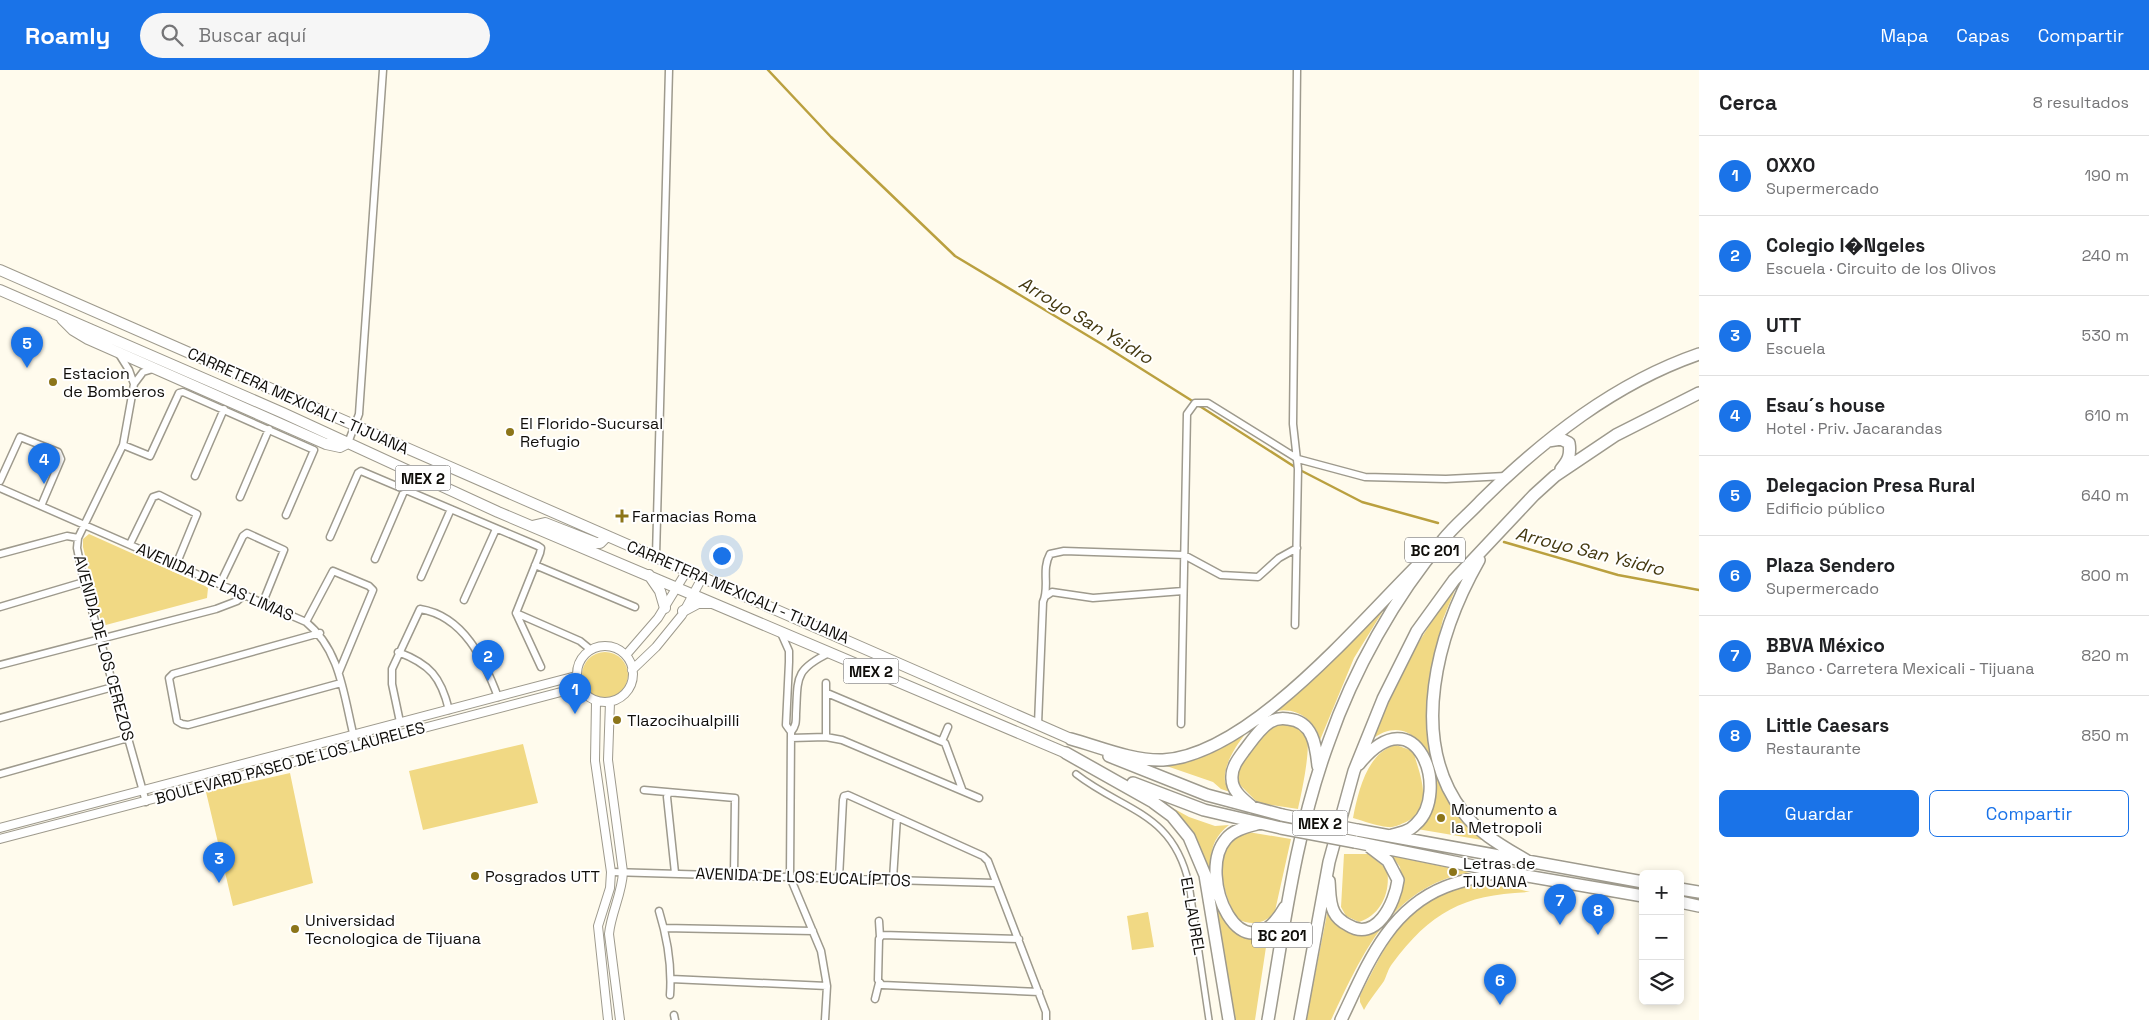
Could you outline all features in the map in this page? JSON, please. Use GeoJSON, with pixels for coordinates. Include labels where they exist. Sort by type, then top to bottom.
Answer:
{"type":"FeatureCollection","features":[{"type":"Feature","properties":{"kind":"highway","name":"BC 201"},"geometry":{"type":"LineString","coordinates":[[1268,1020],[1288,901],[1318,773],[1349,691],[1380,633],[1422,568],[1443,540],[1507,476],[1577,418],[1641,379],[1699,354]]}},
{"type":"Feature","properties":{"kind":"highway","name":"BC 201"},"geometry":{"type":"LineString","coordinates":[[1300,1020],[1328,862],[1354,771],[1383,699],[1417,631],[1454,580],[1534,495],[1555,476],[1616,435],[1699,393]]}},
{"type":"Feature","properties":{"kind":"highway"},"geometry":{"type":"LineString","coordinates":[[1547,442],[1562,439],[1569,443],[1571,452],[1568,462],[1555,476]]}},
{"type":"Feature","properties":{"kind":"highway"},"geometry":{"type":"LineString","coordinates":[[1071,739],[1132,757],[1163,760],[1191,755],[1219,743],[1255,719],[1320,665],[1443,540]]}},
{"type":"Feature","properties":{"kind":"highway"},"geometry":{"type":"LineString","coordinates":[[1486,548],[1464,587],[1448,625],[1436,683],[1433,711],[1434,741],[1444,778],[1463,813],[1485,833],[1529,862]]}},
{"type":"Feature","properties":{"kind":"highway"},"geometry":{"type":"LineString","coordinates":[[1254,809],[1236,792],[1231,777],[1241,756],[1269,722],[1281,718],[1294,719],[1310,730],[1316,744],[1318,773]]}},
{"type":"Feature","properties":{"kind":"highway"},"geometry":{"type":"LineString","coordinates":[[1354,771],[1376,746],[1393,737],[1405,738],[1417,747],[1422,754],[1430,786],[1426,811],[1412,828],[1390,836]]}},
{"type":"Feature","properties":{"kind":"highway","name":"CARRETERA MEXICALI - TIJUANA"},"geometry":{"type":"LineString","coordinates":[[1071,739],[1167,781],[1254,809],[1282,816],[1639,881]]}},
{"type":"Feature","properties":{"kind":"highway"},"geometry":{"type":"LineString","coordinates":[[1066,753],[1153,802],[1172,816],[1189,837],[1205,875],[1228,1020]]}},
{"type":"Feature","properties":{"kind":"highway","name":"CARRETERA MEXICALI - TIJUANA"},"geometry":{"type":"LineString","coordinates":[[1066,753],[1163,796],[1204,810],[1260,824],[1498,871],[1639,895]]}},
{"type":"Feature","properties":{"kind":"highway"},"geometry":{"type":"LineString","coordinates":[[1260,824],[1226,838],[1218,852],[1217,880],[1225,912],[1236,926],[1243,930],[1257,933],[1263,932],[1274,924],[1288,901]]}},
{"type":"Feature","properties":{"kind":"highway"},"geometry":{"type":"LineString","coordinates":[[1328,862],[1331,904],[1338,918],[1353,928],[1368,929],[1374,926],[1390,906],[1396,892],[1398,880],[1388,861],[1359,843]]}},
{"type":"Feature","properties":{"kind":"highway"},"geometry":{"type":"LineString","coordinates":[[1341,1020],[1381,940],[1403,914],[1423,898],[1444,887],[1498,871]]}},
{"type":"Feature","properties":{"kind":"highway"},"geometry":{"type":"LineString","coordinates":[[1684,890],[1699,892]]}},
{"type":"Feature","properties":{"kind":"highway"},"geometry":{"type":"LineString","coordinates":[[1684,903],[1699,906]]}},
{"type":"Feature","properties":{"kind":"main road","name":"CARRETERA MEXICALI - TIJUANA"},"geometry":{"type":"LineString","coordinates":[[0,270],[355,427],[703,576],[1071,739]]}},
{"type":"Feature","properties":{"kind":"main road","name":"CARRETERA MEXICALI - TIJUANA"},"geometry":{"type":"LineString","coordinates":[[0,290],[532,526],[1066,753]]}},
{"type":"Feature","properties":{"kind":"main road"},"geometry":{"type":"LineString","coordinates":[[58,315],[79,334],[118,352],[326,444],[340,447],[348,444]]}},
{"type":"Feature","properties":{"kind":"main road"},"geometry":{"type":"LineString","coordinates":[[532,526],[545,523],[596,543],[603,541],[607,536]]}},
{"type":"Feature","properties":{"kind":"main road"},"geometry":{"type":"LineString","coordinates":[[648,574],[660,591],[665,608]]}},
{"type":"Feature","properties":{"kind":"main road"},"geometry":{"type":"LineString","coordinates":[[683,611],[698,603],[713,603]]}},
{"type":"Feature","properties":{"kind":"street"},"geometry":{"type":"LineString","coordinates":[[348,444],[359,414],[383,70]]}},
{"type":"Feature","properties":{"kind":"street"},"geometry":{"type":"LineString","coordinates":[[656,556],[669,70]]}},
{"type":"Feature","properties":{"kind":"street"},"geometry":{"type":"LineString","coordinates":[[1295,624],[1298,460],[1293,424],[1297,70]]}},
{"type":"Feature","properties":{"kind":"street"},"geometry":{"type":"LineString","coordinates":[[118,352],[125,362],[134,384]]}},
{"type":"Feature","properties":{"kind":"street"},"geometry":{"type":"LineString","coordinates":[[134,384],[143,372],[155,368]]}},
{"type":"Feature","properties":{"kind":"street","name":"AVENIDA DE LOS CEREZOS"},"geometry":{"type":"LineString","coordinates":[[134,384],[123,444],[78,538],[77,548],[84,582],[146,802]]}},
{"type":"Feature","properties":{"kind":"street"},"geometry":{"type":"LineString","coordinates":[[123,444],[150,456],[179,393],[183,392],[224,409],[314,450],[286,515]]}},
{"type":"Feature","properties":{"kind":"street"},"geometry":{"type":"LineString","coordinates":[[1181,724],[1187,414],[1190,407],[1199,401],[1208,403],[1298,460],[1365,477],[1446,479],[1507,476]]}},
{"type":"Feature","properties":{"kind":"street"},"geometry":{"type":"LineString","coordinates":[[195,476],[224,409]]}},
{"type":"Feature","properties":{"kind":"street"},"geometry":{"type":"LineString","coordinates":[[240,497],[269,429]]}},
{"type":"Feature","properties":{"kind":"street"},"geometry":{"type":"LineString","coordinates":[[0,481],[20,437],[58,452],[61,459],[41,506]]}},
{"type":"Feature","properties":{"kind":"street"},"geometry":{"type":"LineString","coordinates":[[330,538],[358,473],[361,471],[541,548],[516,613],[541,667]]}},
{"type":"Feature","properties":{"kind":"street","name":"AVENIDA DE LAS LIMAS"},"geometry":{"type":"LineString","coordinates":[[0,488],[306,622],[320,633],[333,655],[339,672],[356,745]]}},
{"type":"Feature","properties":{"kind":"street"},"geometry":{"type":"LineString","coordinates":[[375,559],[405,489]]}},
{"type":"Feature","properties":{"kind":"street"},"geometry":{"type":"LineString","coordinates":[[0,495],[10,492]]}},
{"type":"Feature","properties":{"kind":"street"},"geometry":{"type":"LineString","coordinates":[[130,544],[153,497],[159,495],[197,514],[197,518],[176,565]]}},
{"type":"Feature","properties":{"kind":"street"},"geometry":{"type":"LineString","coordinates":[[420,577],[451,509]]}},
{"type":"Feature","properties":{"kind":"street"},"geometry":{"type":"LineString","coordinates":[[464,600],[496,528]]}},
{"type":"Feature","properties":{"kind":"street"},"geometry":{"type":"LineString","coordinates":[[220,584],[243,536],[247,533],[284,550],[263,602]]}},
{"type":"Feature","properties":{"kind":"street"},"geometry":{"type":"LineString","coordinates":[[0,554],[67,536],[78,538]]}},
{"type":"Feature","properties":{"kind":"street"},"geometry":{"type":"LineString","coordinates":[[1038,724],[1043,602],[1046,596],[1046,562],[1050,554],[1064,552],[1184,555],[1221,575],[1258,577],[1279,558],[1297,548]]}},
{"type":"Feature","properties":{"kind":"street"},"geometry":{"type":"LineString","coordinates":[[535,565],[635,607]]}},
{"type":"Feature","properties":{"kind":"street"},"geometry":{"type":"LineString","coordinates":[[626,656],[665,608],[688,570]]}},
{"type":"Feature","properties":{"kind":"street"},"geometry":{"type":"LineString","coordinates":[[306,622],[333,571],[369,586],[373,590],[339,672]]}},
{"type":"Feature","properties":{"kind":"street"},"geometry":{"type":"LineString","coordinates":[[632,670],[656,647],[683,611],[703,576]]}},
{"type":"Feature","properties":{"kind":"street"},"geometry":{"type":"LineString","coordinates":[[0,607],[84,582]]}},
{"type":"Feature","properties":{"kind":"street"},"geometry":{"type":"LineString","coordinates":[[1046,596],[1052,592],[1093,598],[1183,592]]}},
{"type":"Feature","properties":{"kind":"street"},"geometry":{"type":"LineString","coordinates":[[0,665],[216,608],[236,601],[244,595]]}},
{"type":"Feature","properties":{"kind":"street"},"geometry":{"type":"LineString","coordinates":[[400,722],[391,676],[398,652],[420,609],[444,619],[468,638],[485,662],[498,697]]}},
{"type":"Feature","properties":{"kind":"street"},"geometry":{"type":"LineString","coordinates":[[516,613],[580,641],[591,650]]}},
{"type":"Feature","properties":{"kind":"street"},"geometry":{"type":"LineString","coordinates":[[780,632],[789,651],[786,725],[791,735],[790,878],[821,951],[826,986],[826,1020]]}},
{"type":"Feature","properties":{"kind":"street"},"geometry":{"type":"LineString","coordinates":[[320,633],[173,674],[169,678],[178,720],[182,724],[188,724],[341,683]]}},
{"type":"Feature","properties":{"kind":"street"},"geometry":{"type":"LineString","coordinates":[[598,647],[613,647],[626,656],[632,670],[630,687],[625,694],[610,702],[596,701],[587,696],[580,687],[576,676],[580,661],[591,650],[598,647]]}},
{"type":"Feature","properties":{"kind":"street"},"geometry":{"type":"LineString","coordinates":[[398,652],[426,666],[438,677],[449,710]]}},
{"type":"Feature","properties":{"kind":"street"},"geometry":{"type":"LineString","coordinates":[[791,735],[796,726],[798,678],[802,671],[815,660],[829,653]]}},
{"type":"Feature","properties":{"kind":"street","name":"BOULEVARD PASEO DE LOS LAURELES"},"geometry":{"type":"LineString","coordinates":[[0,828],[576,676]]}},
{"type":"Feature","properties":{"kind":"street"},"geometry":{"type":"LineString","coordinates":[[826,683],[826,737]]}},
{"type":"Feature","properties":{"kind":"street"},"geometry":{"type":"LineString","coordinates":[[0,718],[113,687]]}},
{"type":"Feature","properties":{"kind":"street","name":"BOULEVARD PASEO DE LOS LAURELES"},"geometry":{"type":"LineString","coordinates":[[0,839],[580,687]]}},
{"type":"Feature","properties":{"kind":"street"},"geometry":{"type":"LineString","coordinates":[[826,694],[942,741],[948,746],[962,790]]}},
{"type":"Feature","properties":{"kind":"street"},"geometry":{"type":"LineString","coordinates":[[596,701],[595,761],[611,872],[610,888],[598,926],[608,1020]]}},
{"type":"Feature","properties":{"kind":"street"},"geometry":{"type":"LineString","coordinates":[[610,702],[608,760],[623,872],[622,885],[610,924],[609,934],[620,1020]]}},
{"type":"Feature","properties":{"kind":"street"},"geometry":{"type":"LineString","coordinates":[[942,741],[948,727]]}},
{"type":"Feature","properties":{"kind":"street"},"geometry":{"type":"LineString","coordinates":[[791,735],[842,740],[979,798]]}},
{"type":"Feature","properties":{"kind":"street"},"geometry":{"type":"LineString","coordinates":[[0,774],[128,738]]}},
{"type":"Feature","properties":{"kind":"street","name":"EL LAUREL"},"geometry":{"type":"LineString","coordinates":[[1076,774],[1097,790],[1129,805],[1150,819],[1172,844],[1180,858],[1189,884],[1209,1020]]}},
{"type":"Feature","properties":{"kind":"street"},"geometry":{"type":"LineString","coordinates":[[644,790],[668,794],[735,798],[734,875]]}},
{"type":"Feature","properties":{"kind":"street"},"geometry":{"type":"LineString","coordinates":[[668,794],[675,873]]}},
{"type":"Feature","properties":{"kind":"street"},"geometry":{"type":"LineString","coordinates":[[840,878],[844,796],[848,795],[983,856],[988,861],[995,883],[1019,939],[1046,1012],[1046,1020]]}},
{"type":"Feature","properties":{"kind":"street"},"geometry":{"type":"LineString","coordinates":[[893,879],[897,817]]}},
{"type":"Feature","properties":{"kind":"street","name":"AVENIDA DE LOS EUCALÍPTOS"},"geometry":{"type":"LineString","coordinates":[[611,872],[995,883]]}},
{"type":"Feature","properties":{"kind":"street"},"geometry":{"type":"LineString","coordinates":[[658,911],[664,928],[671,980],[670,995]]}},
{"type":"Feature","properties":{"kind":"street"},"geometry":{"type":"LineString","coordinates":[[875,999],[879,983],[879,921]]}},
{"type":"Feature","properties":{"kind":"street"},"geometry":{"type":"LineString","coordinates":[[664,928],[813,930]]}},
{"type":"Feature","properties":{"kind":"street"},"geometry":{"type":"LineString","coordinates":[[880,936],[1019,939]]}},
{"type":"Feature","properties":{"kind":"street"},"geometry":{"type":"LineString","coordinates":[[671,980],[826,986]]}},
{"type":"Feature","properties":{"kind":"street"},"geometry":{"type":"LineString","coordinates":[[879,983],[1039,992]]}},
{"type":"Feature","properties":{"kind":"shaded area"},"geometry":{"type":"Polygon","coordinates":[[[89,534],[205,586],[208,588],[207,598],[102,626],[83,547],[83,539],[89,534]]]}},
{"type":"Feature","properties":{"kind":"shaded area"},"geometry":{"type":"Polygon","coordinates":[[[1455,590],[1443,619],[1431,670],[1428,709],[1433,755],[1488,841],[1417,829],[1428,817],[1434,800],[1434,780],[1429,760],[1420,743],[1407,733],[1391,731],[1371,740],[1408,662],[1430,625],[1455,590]]]}},
{"type":"Feature","properties":{"kind":"shaded area"},"geometry":{"type":"Polygon","coordinates":[[[1391,598],[1354,658],[1320,740],[1308,719],[1294,712],[1278,711],[1262,717],[1239,742],[1228,763],[1225,781],[1230,792],[1221,789],[1213,782],[1152,761],[1223,744],[1391,598]]]}},
{"type":"Feature","properties":{"kind":"shaded area"},"geometry":{"type":"Polygon","coordinates":[[[605,652],[618,656],[624,662],[628,675],[624,688],[618,694],[605,698],[592,694],[586,688],[582,675],[586,662],[592,656],[605,652]]]}},
{"type":"Feature","properties":{"kind":"shaded area"},"geometry":{"type":"Polygon","coordinates":[[[1278,722],[1301,729],[1308,741],[1298,809],[1258,803],[1238,783],[1240,765],[1250,748],[1278,722]]]}},
{"type":"Feature","properties":{"kind":"shaded area"},"geometry":{"type":"Polygon","coordinates":[[[523,744],[538,803],[423,830],[409,771],[523,744]]]}},
{"type":"Feature","properties":{"kind":"shaded area"},"geometry":{"type":"Polygon","coordinates":[[[1396,745],[1413,751],[1422,780],[1423,800],[1420,808],[1415,816],[1393,827],[1379,826],[1353,818],[1365,774],[1378,756],[1386,749],[1396,745]]]}},
{"type":"Feature","properties":{"kind":"shaded area"},"geometry":{"type":"Polygon","coordinates":[[[290,773],[313,883],[233,906],[206,792],[290,773]]]}},
{"type":"Feature","properties":{"kind":"shaded area"},"geometry":{"type":"Polygon","coordinates":[[[1169,806],[1189,817],[1215,826],[1229,825],[1218,837],[1212,850],[1211,864],[1220,892],[1241,933],[1278,922],[1266,947],[1255,1020],[1233,1020],[1204,857],[1191,829],[1169,806]]]}},
{"type":"Feature","properties":{"kind":"shaded area"},"geometry":{"type":"Polygon","coordinates":[[[1248,832],[1291,839],[1275,911],[1267,919],[1253,923],[1237,919],[1227,897],[1222,870],[1223,857],[1227,845],[1235,837],[1248,832]]]}},
{"type":"Feature","properties":{"kind":"shaded area"},"geometry":{"type":"Polygon","coordinates":[[[1344,854],[1368,854],[1387,869],[1388,878],[1383,902],[1367,919],[1359,922],[1346,916],[1341,907],[1344,854]]]}},
{"type":"Feature","properties":{"kind":"shaded area"},"geometry":{"type":"Polygon","coordinates":[[[1392,856],[1470,872],[1442,880],[1419,893],[1399,908],[1382,927],[1368,948],[1331,1020],[1306,1020],[1328,909],[1333,918],[1376,927],[1401,875],[1400,867],[1392,856]]]}},
{"type":"Feature","properties":{"kind":"shaded area"},"geometry":{"type":"Polygon","coordinates":[[[1474,884],[1498,884],[1530,892],[1507,893],[1486,897],[1451,909],[1436,918],[1406,946],[1392,964],[1384,981],[1364,1010],[1360,1002],[1360,996],[1381,956],[1402,924],[1415,911],[1431,900],[1450,891],[1474,884]]]}},
{"type":"Feature","properties":{"kind":"shaded area"},"geometry":{"type":"Polygon","coordinates":[[[1148,912],[1154,947],[1132,950],[1127,916],[1148,912]]]}},
{"type":"Feature","properties":{"kind":"waterway","name":"Arroyo San Ysidro"},"geometry":{"type":"LineString","coordinates":[[768,70],[831,137],[955,256],[1194,402]]}},
{"type":"Feature","properties":{"kind":"waterway","name":"Arroyo San Ysidro"},"geometry":{"type":"LineString","coordinates":[[1198,405],[1298,469],[1362,502],[1438,523]]}},
{"type":"Feature","properties":{"kind":"waterway","name":"Arroyo San Ysidro"},"geometry":{"type":"LineString","coordinates":[[1504,542],[1618,575],[1699,590]]}},
{"type":"Feature","properties":{"kind":"place","name":"Delegacion Presa Rural"},"geometry":{"type":"Point","coordinates":[27,368]}},
{"type":"Feature","properties":{"kind":"place","name":"Estacion de Bomberos"},"geometry":{"type":"Point","coordinates":[53,382]}},
{"type":"Feature","properties":{"kind":"place","name":"El Florido-Sucursal Refugio"},"geometry":{"type":"Point","coordinates":[510,432]}},
{"type":"Feature","properties":{"kind":"place","name":"Esau´s house"},"geometry":{"type":"Point","coordinates":[44,484]}},
{"type":"Feature","properties":{"kind":"place","name":"Farmacias Roma"},"geometry":{"type":"Point","coordinates":[622,516]}},
{"type":"Feature","properties":{"kind":"place","name":"Colegio I�Ngeles"},"geometry":{"type":"Point","coordinates":[488,681]}},
{"type":"Feature","properties":{"kind":"place","name":"OXXO"},"geometry":{"type":"Point","coordinates":[575,714]}},
{"type":"Feature","properties":{"kind":"place","name":"Tlazocihualpilli"},"geometry":{"type":"Point","coordinates":[617,720]}},
{"type":"Feature","properties":{"kind":"place","name":"Monumento a la Metropoli"},"geometry":{"type":"Point","coordinates":[1441,818]}},
{"type":"Feature","properties":{"kind":"place","name":"Letras de TIJUANA"},"geometry":{"type":"Point","coordinates":[1453,872]}},
{"type":"Feature","properties":{"kind":"place","name":"Posgrados UTT"},"geometry":{"type":"Point","coordinates":[475,876]}},
{"type":"Feature","properties":{"kind":"place","name":"UTT"},"geometry":{"type":"Point","coordinates":[219,883]}},
{"type":"Feature","properties":{"kind":"place","name":"BBVA México"},"geometry":{"type":"Point","coordinates":[1560,925]}},
{"type":"Feature","properties":{"kind":"place","name":"Universidad Tecnologica de Tijuana"},"geometry":{"type":"Point","coordinates":[295,929]}},
{"type":"Feature","properties":{"kind":"place","name":"Little Caesars"},"geometry":{"type":"Point","coordinates":[1598,935]}},
{"type":"Feature","properties":{"kind":"place","name":"Plaza Sendero"},"geometry":{"type":"Point","coordinates":[1500,1005]}}]}
